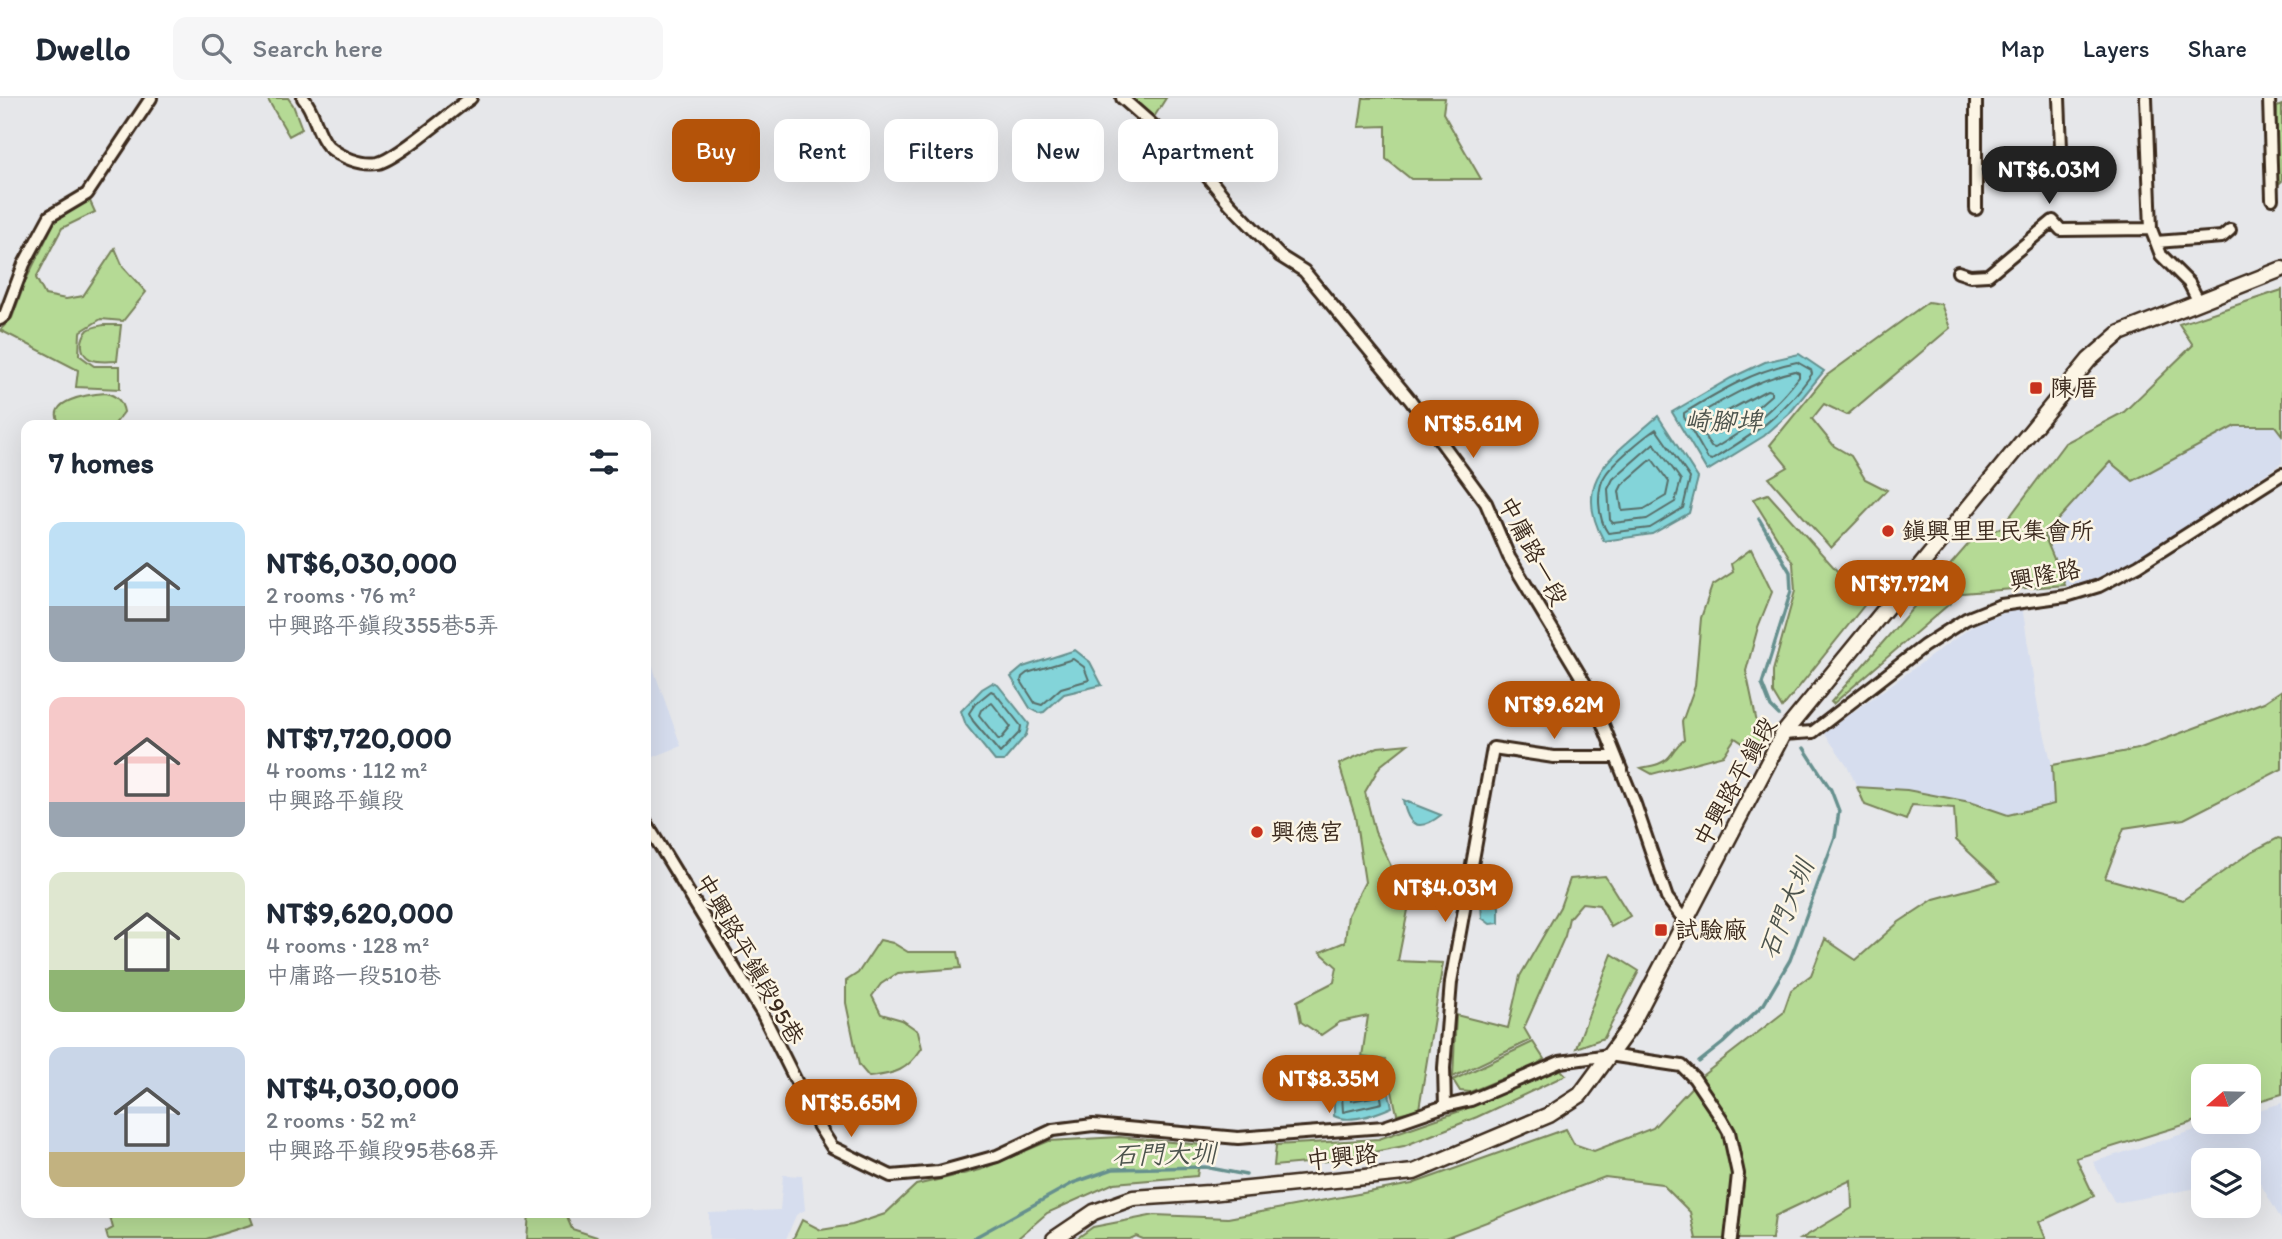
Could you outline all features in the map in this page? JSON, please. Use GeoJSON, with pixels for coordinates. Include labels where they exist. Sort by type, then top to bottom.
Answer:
{"type":"FeatureCollection","features":[{"type":"Feature","properties":{"kind":"street"},"geometry":{"type":"LineString","coordinates":[[0,319],[5,315],[24,264],[50,216],[87,194],[151,98]]}},
{"type":"Feature","properties":{"kind":"street"},"geometry":{"type":"LineString","coordinates":[[303,98],[327,145],[361,163],[379,163],[397,154],[471,98]]}},
{"type":"Feature","properties":{"kind":"street","name":"中庸路一段"},"geometry":{"type":"LineString","coordinates":[[1122,98],[1196,163],[1230,204],[1280,256],[1304,271],[1411,401],[1486,503],[1509,557],[1589,690],[1635,804],[1667,898],[1685,921]]}},
{"type":"Feature","properties":{"kind":"street"},"geometry":{"type":"LineString","coordinates":[[1976,98],[1976,209]]}},
{"type":"Feature","properties":{"kind":"street"},"geometry":{"type":"LineString","coordinates":[[2059,98],[2062,173]]}},
{"type":"Feature","properties":{"kind":"street"},"geometry":{"type":"LineString","coordinates":[[2146,98],[2151,229],[2161,255],[2189,283],[2199,302]]}},
{"type":"Feature","properties":{"kind":"street"},"geometry":{"type":"LineString","coordinates":[[2269,98],[2272,199]]}},
{"type":"Feature","properties":{"kind":"street"},"geometry":{"type":"LineString","coordinates":[[1958,272],[1970,276],[1988,275],[2053,221],[2062,230],[2151,229]]}},
{"type":"Feature","properties":{"kind":"street"},"geometry":{"type":"LineString","coordinates":[[2156,242],[2222,237],[2230,230]]}},
{"type":"Feature","properties":{"kind":"street","name":"中興路平鎮段"},"geometry":{"type":"LineString","coordinates":[[1609,1055],[1630,1027],[1783,734],[2088,360],[2120,332],[2282,269]]}},
{"type":"Feature","properties":{"kind":"street","name":"興隆路"},"geometry":{"type":"LineString","coordinates":[[1783,734],[1813,732],[1924,646],[1966,620],[2001,605],[2066,596],[2099,586],[2140,565],[2282,474]]}},
{"type":"Feature","properties":{"kind":"street"},"geometry":{"type":"LineString","coordinates":[[1445,1106],[1444,1068],[1451,982],[1493,748],[1554,757],[1615,757]]}},
{"type":"Feature","properties":{"kind":"street","name":"中興路平鎮段95巷"},"geometry":{"type":"LineString","coordinates":[[651,831],[762,1013],[818,1125],[832,1147],[891,1177],[939,1172],[997,1156],[1053,1130],[1093,1125],[1238,1138],[1384,1127],[1471,1100],[1560,1062],[1609,1055],[1682,1066],[1694,1078],[1721,1118],[1729,1132],[1738,1174],[1731,1239]]}},
{"type":"Feature","properties":{"kind":"street","name":"中興路"},"geometry":{"type":"LineString","coordinates":[[1054,1239],[1094,1212],[1133,1198],[1414,1172],[1549,1115],[1580,1095],[1609,1055]]}},
{"type":"Feature","properties":{"kind":"shaded area"},"geometry":{"type":"Polygon","coordinates":[[[2235,426],[2275,426],[2282,435],[2282,463],[2147,553],[2104,576],[2072,588],[2065,585],[2044,535],[2111,462],[2133,481],[2235,426]]]}},
{"type":"Feature","properties":{"kind":"shaded area"},"geometry":{"type":"Polygon","coordinates":[[[2022,606],[2038,708],[2052,765],[2054,804],[2008,815],[1970,802],[1907,790],[1857,787],[1847,765],[1824,733],[1974,625],[2022,606]]]}},
{"type":"Feature","properties":{"kind":"shaded area"},"geometry":{"type":"Polygon","coordinates":[[[651,666],[681,746],[651,758],[651,666]]]}},
{"type":"Feature","properties":{"kind":"shaded area"},"geometry":{"type":"Polygon","coordinates":[[[2282,1103],[2282,1221],[2261,1185],[2261,1148],[2191,1148],[2191,1189],[2115,1203],[2093,1162],[2191,1131],[2191,1134],[2261,1134],[2261,1109],[2282,1103]]]}},
{"type":"Feature","properties":{"kind":"shaded area"},"geometry":{"type":"Polygon","coordinates":[[[783,1175],[802,1176],[805,1210],[796,1215],[786,1239],[709,1239],[709,1213],[780,1210],[783,1175]]]}},
{"type":"Feature","properties":{"kind":"green space"},"geometry":{"type":"Polygon","coordinates":[[[267,98],[288,98],[302,129],[289,136],[267,98]]]}},
{"type":"Feature","properties":{"kind":"green space"},"geometry":{"type":"Polygon","coordinates":[[[1132,98],[1166,98],[1154,117],[1132,98]]]}},
{"type":"Feature","properties":{"kind":"green space"},"geometry":{"type":"Polygon","coordinates":[[[1363,98],[1445,98],[1443,113],[1481,179],[1411,179],[1386,159],[1386,126],[1359,127],[1363,98]]]}},
{"type":"Feature","properties":{"kind":"green space"},"geometry":{"type":"Polygon","coordinates":[[[2282,105],[2282,181],[2275,187],[2277,107],[2282,105]]]}},
{"type":"Feature","properties":{"kind":"green space"},"geometry":{"type":"Polygon","coordinates":[[[89,199],[95,212],[62,228],[36,278],[45,295],[66,299],[83,296],[115,248],[123,267],[146,292],[123,321],[101,319],[80,332],[79,355],[94,366],[120,366],[120,389],[76,387],[78,370],[0,330],[12,318],[26,280],[55,221],[89,199]]]}},
{"type":"Feature","properties":{"kind":"green space"},"geometry":{"type":"Polygon","coordinates":[[[2282,290],[2282,435],[2275,426],[2235,426],[2133,481],[2110,462],[2044,535],[2065,585],[1962,593],[1833,704],[1831,702],[1971,541],[2002,527],[2065,443],[2124,412],[2193,345],[2179,324],[2282,290]]]}},
{"type":"Feature","properties":{"kind":"green space"},"geometry":{"type":"Polygon","coordinates":[[[1928,302],[1941,304],[1950,328],[1847,415],[1824,404],[1812,419],[1834,446],[1851,456],[1865,479],[1887,490],[1831,548],[1769,478],[1788,467],[1770,445],[1826,376],[1928,302]]]}},
{"type":"Feature","properties":{"kind":"green space"},"geometry":{"type":"Polygon","coordinates":[[[104,325],[121,325],[117,361],[93,360],[86,356],[82,349],[85,333],[104,325]]]}},
{"type":"Feature","properties":{"kind":"green space"},"geometry":{"type":"Polygon","coordinates":[[[106,393],[113,396],[120,402],[124,412],[118,420],[59,420],[58,410],[63,404],[106,393]]]}},
{"type":"Feature","properties":{"kind":"green space"},"geometry":{"type":"Polygon","coordinates":[[[1768,494],[1866,603],[1782,708],[1773,693],[1773,671],[1795,591],[1793,563],[1753,499],[1768,494]]]}},
{"type":"Feature","properties":{"kind":"green space"},"geometry":{"type":"Polygon","coordinates":[[[1751,549],[1772,592],[1758,627],[1746,671],[1757,723],[1769,733],[1756,752],[1735,738],[1724,755],[1652,774],[1641,768],[1663,762],[1684,740],[1682,722],[1695,686],[1701,618],[1712,586],[1733,572],[1731,564],[1751,549]]]}},
{"type":"Feature","properties":{"kind":"green space"},"geometry":{"type":"Polygon","coordinates":[[[2282,690],[2282,769],[2184,819],[2124,828],[2105,878],[2183,900],[2251,852],[2278,838],[2282,839],[2282,1094],[2261,1100],[2261,1064],[2191,1064],[2191,1123],[2076,1158],[2094,1196],[2039,1222],[2046,1239],[1801,1239],[1852,1208],[1851,1180],[1775,1216],[1772,1239],[1696,1239],[1690,1212],[1662,1184],[1605,1177],[1442,1239],[1143,1239],[1136,1236],[1130,1239],[1076,1239],[1093,1227],[1155,1215],[1228,1218],[1412,1184],[1566,1129],[1574,1144],[1594,1151],[1653,1128],[1703,1075],[1783,1013],[1791,990],[1811,975],[1825,939],[1856,960],[1899,922],[1934,899],[2000,881],[1956,840],[1954,808],[1912,805],[1906,820],[1865,805],[1857,787],[1907,790],[1970,802],[2008,815],[2054,804],[2052,765],[2138,749],[2264,702],[2282,690]]]}},
{"type":"Feature","properties":{"kind":"green space"},"geometry":{"type":"Polygon","coordinates":[[[1408,744],[1380,766],[1365,792],[1375,832],[1409,905],[1398,961],[1443,963],[1419,1109],[1397,1114],[1385,1060],[1362,1057],[1368,1016],[1340,1022],[1321,1035],[1301,1022],[1297,1001],[1334,982],[1337,967],[1320,952],[1345,942],[1348,915],[1365,882],[1355,816],[1339,764],[1378,747],[1408,744]]]}},
{"type":"Feature","properties":{"kind":"green space"},"geometry":{"type":"Polygon","coordinates":[[[1605,876],[1630,916],[1611,927],[1599,905],[1582,903],[1569,918],[1565,936],[1524,1028],[1531,1040],[1453,1077],[1456,1015],[1508,1028],[1520,976],[1560,907],[1570,879],[1605,876]]]}},
{"type":"Feature","properties":{"kind":"green space"},"geometry":{"type":"Polygon","coordinates":[[[880,940],[893,943],[908,952],[958,952],[961,968],[898,973],[881,984],[872,996],[881,1014],[902,1020],[918,1031],[922,1048],[911,1062],[900,1070],[869,1077],[859,1065],[846,1003],[846,981],[858,973],[880,940]]]}},
{"type":"Feature","properties":{"kind":"green space"},"geometry":{"type":"Polygon","coordinates":[[[1612,954],[1639,971],[1604,1038],[1576,1048],[1612,954]]]}},
{"type":"Feature","properties":{"kind":"green space"},"geometry":{"type":"Polygon","coordinates":[[[1533,1042],[1544,1059],[1537,1064],[1470,1092],[1460,1091],[1453,1080],[1533,1042]]]}},
{"type":"Feature","properties":{"kind":"green space"},"geometry":{"type":"Polygon","coordinates":[[[1560,1069],[1566,1075],[1477,1117],[1404,1146],[1328,1161],[1274,1166],[1276,1145],[1379,1139],[1463,1110],[1560,1069]]]}},
{"type":"Feature","properties":{"kind":"green space"},"geometry":{"type":"Polygon","coordinates":[[[1119,1137],[1202,1145],[1197,1176],[1114,1183],[1047,1213],[1017,1239],[793,1239],[802,1220],[821,1230],[852,1225],[885,1214],[916,1185],[980,1170],[1049,1141],[1119,1137]]]}},
{"type":"Feature","properties":{"kind":"green space"},"geometry":{"type":"Polygon","coordinates":[[[110,1218],[251,1218],[253,1224],[206,1239],[108,1239],[106,1232],[113,1228],[110,1218]]]}},
{"type":"Feature","properties":{"kind":"green space"},"geometry":{"type":"Polygon","coordinates":[[[529,1218],[567,1218],[572,1229],[603,1239],[527,1239],[529,1218]]]}},
{"type":"Feature","properties":{"kind":"water","name":"崎腳埤"},"geometry":{"type":"Polygon","coordinates":[[[1799,354],[1824,371],[1789,414],[1764,436],[1707,471],[1672,412],[1765,362],[1799,354]]]}},
{"type":"Feature","properties":{"kind":"water","name":"崎腳埤"},"geometry":{"type":"Polygon","coordinates":[[[1658,416],[1698,478],[1689,513],[1652,534],[1604,541],[1595,519],[1592,500],[1595,484],[1602,469],[1613,456],[1658,416]]]}},
{"type":"Feature","properties":{"kind":"water"},"geometry":{"type":"Polygon","coordinates":[[[1075,650],[1090,662],[1102,685],[1064,694],[1044,712],[1039,713],[1030,708],[1011,677],[1023,667],[1075,650]]]}},
{"type":"Feature","properties":{"kind":"water"},"geometry":{"type":"Polygon","coordinates":[[[992,683],[998,685],[1029,724],[1026,735],[1004,761],[995,761],[966,725],[961,711],[982,689],[992,683]]]}},
{"type":"Feature","properties":{"kind":"water"},"geometry":{"type":"Polygon","coordinates":[[[1403,800],[1441,815],[1426,824],[1415,824],[1408,816],[1403,800]]]}},
{"type":"Feature","properties":{"kind":"water"},"geometry":{"type":"Polygon","coordinates":[[[1490,902],[1499,906],[1499,923],[1490,924],[1482,918],[1481,905],[1490,902]]]}},
{"type":"Feature","properties":{"kind":"water"},"geometry":{"type":"Polygon","coordinates":[[[1383,1066],[1392,1107],[1355,1119],[1334,1116],[1334,1071],[1338,1067],[1383,1066]]]}},
{"type":"Feature","properties":{"kind":"waterway","name":"石門大圳"},"geometry":{"type":"LineString","coordinates":[[1759,519],[1790,572],[1791,591],[1762,684],[1771,707],[1779,715]]}},
{"type":"Feature","properties":{"kind":"waterway","name":"石門大圳"},"geometry":{"type":"LineString","coordinates":[[1699,1062],[1764,1004],[1790,960],[1835,837],[1839,811],[1831,790],[1804,748]]}},
{"type":"Feature","properties":{"kind":"waterway","name":"石門大圳"},"geometry":{"type":"LineString","coordinates":[[972,1239],[1073,1183],[1113,1169],[1205,1167],[1246,1175]]}},
{"type":"Feature","properties":{"kind":"place","name":"陳厝"},"geometry":{"type":"Point","coordinates":[2036,388]}},
{"type":"Feature","properties":{"kind":"place","name":"鎮興里里民集會所"},"geometry":{"type":"Point","coordinates":[1888,531]}},
{"type":"Feature","properties":{"kind":"place","name":"興德宮"},"geometry":{"type":"Point","coordinates":[1257,832]}},
{"type":"Feature","properties":{"kind":"place","name":"試驗廠"},"geometry":{"type":"Point","coordinates":[1661,930]}}]}
